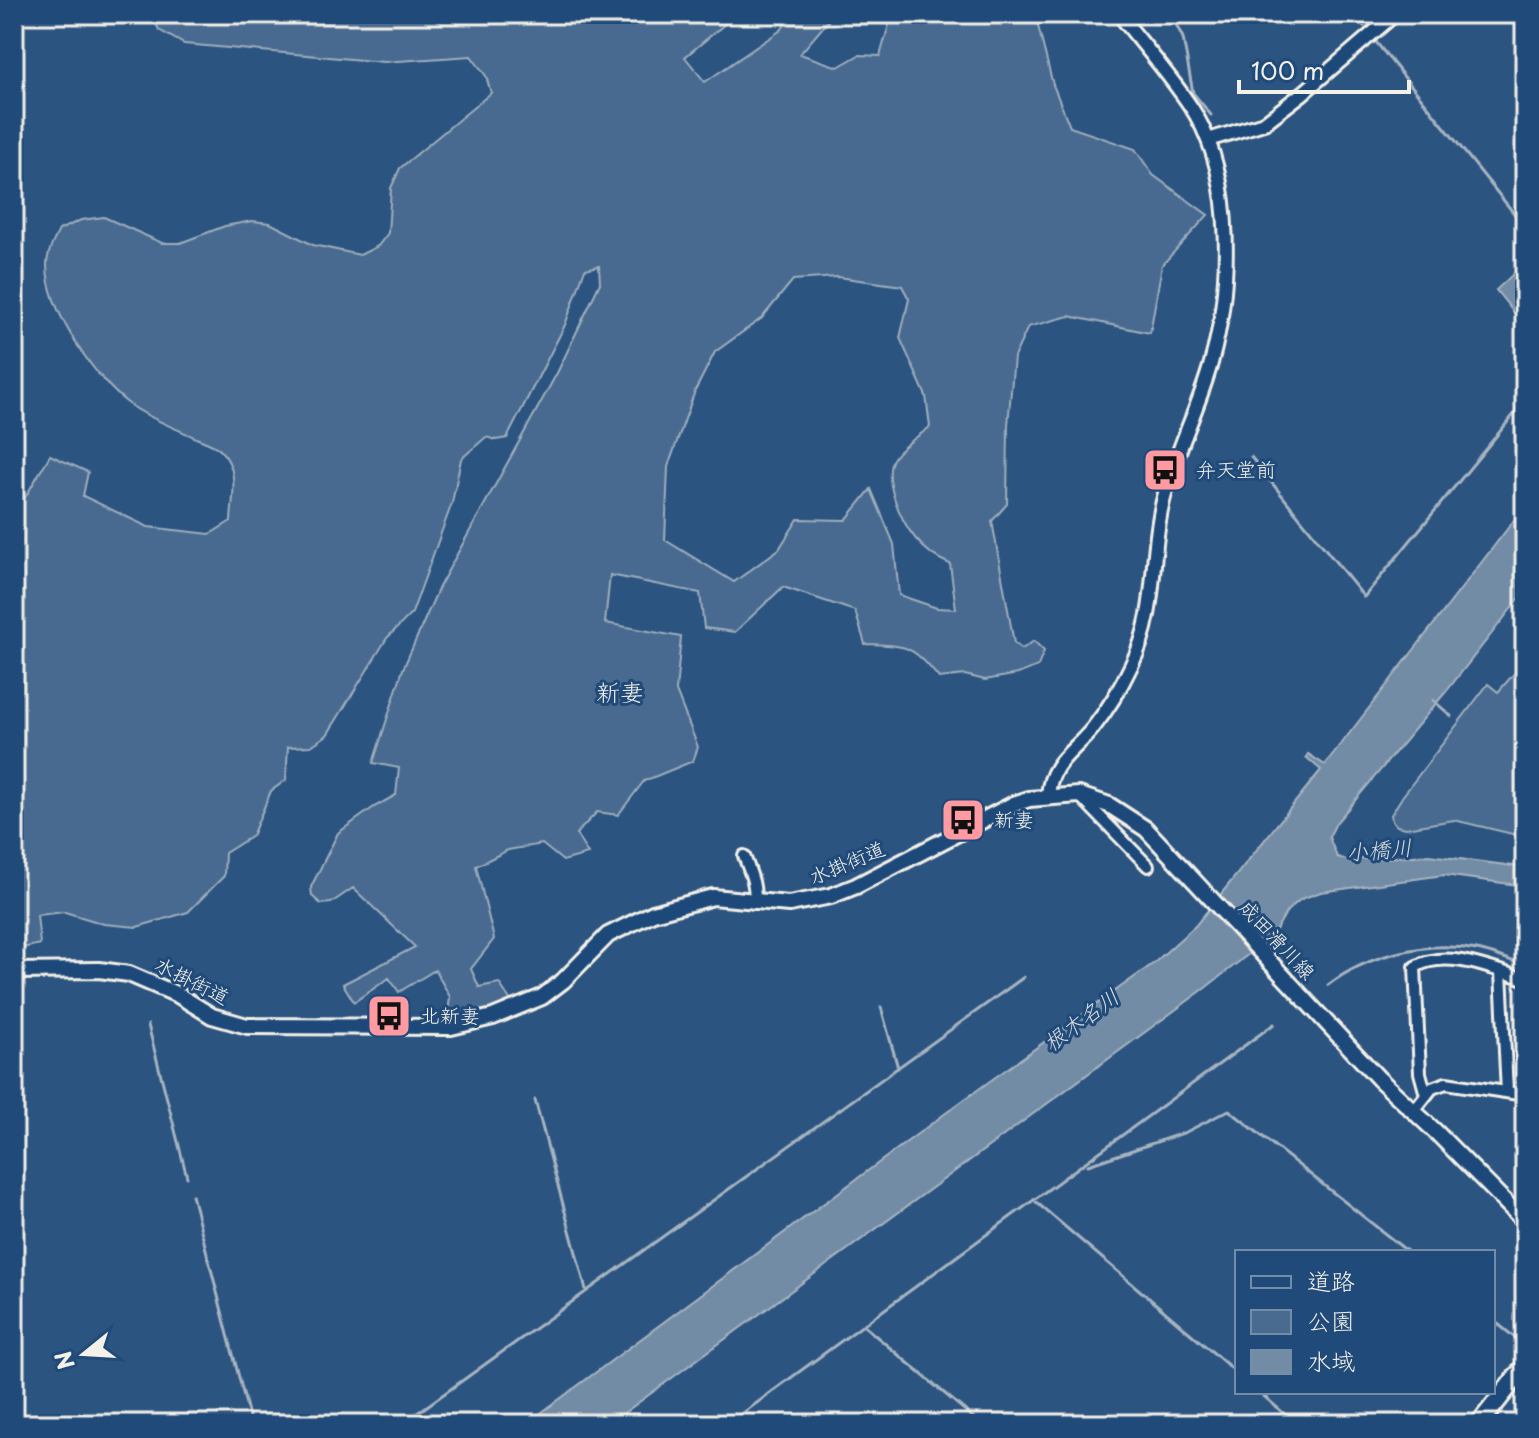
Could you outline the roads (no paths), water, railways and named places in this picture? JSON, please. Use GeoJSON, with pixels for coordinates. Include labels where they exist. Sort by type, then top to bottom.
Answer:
{"type":"FeatureCollection","features":[{"type":"Feature","properties":{"kind":"highway"},"geometry":{"type":"LineString","coordinates":[[1479,1424],[1525,1366]]}},
{"type":"Feature","properties":{"kind":"main road","name":"水掛街道"},"geometry":{"type":"LineString","coordinates":[[14,971],[99,970],[129,974],[157,985],[212,1016],[247,1026],[451,1027],[493,1017],[542,997],[563,981],[608,935],[653,913],[713,897],[789,904],[831,896],[1014,804],[1048,795],[1079,795],[1109,805],[1146,829]]}},
{"type":"Feature","properties":{"kind":"main road","name":"成田滑川線"},"geometry":{"type":"LineString","coordinates":[[1146,829],[1413,1112]]}},
{"type":"Feature","properties":{"kind":"main road"},"geometry":{"type":"LineString","coordinates":[[1413,1112],[1525,1222]]}},
{"type":"Feature","properties":{"kind":"street"},"geometry":{"type":"LineString","coordinates":[[1048,795],[1050,775],[1105,712],[1144,636],[1153,594],[1163,502],[1210,366],[1225,296],[1223,211],[1208,140],[1196,114],[1119,14]]}},
{"type":"Feature","properties":{"kind":"street"},"geometry":{"type":"LineString","coordinates":[[1208,140],[1264,123],[1395,14]]}},
{"type":"Feature","properties":{"kind":"street"},"geometry":{"type":"LineString","coordinates":[[1079,795],[1148,866]]}},
{"type":"Feature","properties":{"kind":"street"},"geometry":{"type":"LineString","coordinates":[[744,856],[754,881],[754,903]]}},
{"type":"Feature","properties":{"kind":"street"},"geometry":{"type":"LineString","coordinates":[[1426,1095],[1420,1073],[1415,967],[1429,961],[1447,961],[1488,967],[1525,979]]}},
{"type":"Feature","properties":{"kind":"street"},"geometry":{"type":"LineString","coordinates":[[1501,972],[1507,1092]]}},
{"type":"Feature","properties":{"kind":"street"},"geometry":{"type":"LineString","coordinates":[[1413,1112],[1432,1088],[1446,1083],[1525,1095]]}},
{"type":"Feature","properties":{"kind":"street"},"geometry":{"type":"LineString","coordinates":[[1519,1424],[1525,1420]]}},
{"type":"Feature","properties":{"kind":"water"},"geometry":{"type":"Polygon","coordinates":[[[1525,263],[1525,314],[1519,319],[1496,290],[1525,263]]]}},
{"type":"Feature","properties":{"kind":"water","name":"根木名川"},"geometry":{"type":"Polygon","coordinates":[[[1525,506],[1525,591],[1336,823],[1329,837],[1337,857],[1347,860],[1429,855],[1521,867],[1525,869],[1525,886],[1444,875],[1321,892],[1301,899],[1287,911],[1273,935],[1204,989],[609,1424],[526,1424],[1154,963],[1196,925],[1321,770],[1306,757],[1308,754],[1325,765],[1525,506]]]}},
{"type":"Feature","properties":{"kind":"waterway"},"geometry":{"type":"LineString","coordinates":[[1171,14],[1183,38],[1193,93],[1211,115]]}},
{"type":"Feature","properties":{"kind":"waterway"},"geometry":{"type":"LineString","coordinates":[[1354,14],[1364,26]]}},
{"type":"Feature","properties":{"kind":"waterway"},"geometry":{"type":"LineString","coordinates":[[1376,42],[1525,227]]}},
{"type":"Feature","properties":{"kind":"waterway"},"geometry":{"type":"LineString","coordinates":[[14,190],[19,194]]}},
{"type":"Feature","properties":{"kind":"waterway"},"geometry":{"type":"LineString","coordinates":[[1251,457],[1364,597],[1525,401]]}},
{"type":"Feature","properties":{"kind":"waterway"},"geometry":{"type":"LineString","coordinates":[[1433,700],[1451,716]]}},
{"type":"Feature","properties":{"kind":"waterway"},"geometry":{"type":"LineString","coordinates":[[1328,985],[1379,958],[1398,952],[1438,947],[1477,950],[1525,966]]}},
{"type":"Feature","properties":{"kind":"waterway"},"geometry":{"type":"LineString","coordinates":[[402,1424],[1024,977]]}},
{"type":"Feature","properties":{"kind":"waterway"},"geometry":{"type":"LineString","coordinates":[[881,1007],[898,1068]]}},
{"type":"Feature","properties":{"kind":"waterway"},"geometry":{"type":"LineString","coordinates":[[728,1424],[1274,1024]]}},
{"type":"Feature","properties":{"kind":"waterway"},"geometry":{"type":"LineString","coordinates":[[148,1025],[187,1177]]}},
{"type":"Feature","properties":{"kind":"waterway"},"geometry":{"type":"LineString","coordinates":[[535,1100],[586,1290]]}},
{"type":"Feature","properties":{"kind":"waterway"},"geometry":{"type":"LineString","coordinates":[[1088,1165],[1186,1132],[1229,1110],[1405,1250]]}},
{"type":"Feature","properties":{"kind":"waterway"},"geometry":{"type":"LineString","coordinates":[[192,1195],[251,1424]]}},
{"type":"Feature","properties":{"kind":"waterway"},"geometry":{"type":"LineString","coordinates":[[1036,1202],[1235,1371]]}},
{"type":"Feature","properties":{"kind":"waterway"},"geometry":{"type":"LineString","coordinates":[[1495,1322],[1519,1341]]}},
{"type":"Feature","properties":{"kind":"waterway"},"geometry":{"type":"LineString","coordinates":[[864,1326],[981,1424]]}},
{"type":"Feature","properties":{"kind":"waterway"},"geometry":{"type":"LineString","coordinates":[[1261,1394],[1296,1424]]}},
{"type":"Feature","properties":{"kind":"place","name":"弁天堂前"},"geometry":{"type":"Point","coordinates":[1165,470]}},
{"type":"Feature","properties":{"kind":"place","name":"新妻"},"geometry":{"type":"Point","coordinates":[963,820]}},
{"type":"Feature","properties":{"kind":"place","name":"北新妻"},"geometry":{"type":"Point","coordinates":[389,1016]}},
{"type":"Feature","properties":{"kind":"district","name":"新妻"},"geometry":{"type":"Point","coordinates":[620,693]}},
{"type":"Feature","properties":{"kind":"water label","name":"小橋川"},"geometry":{"type":"Point","coordinates":[1379,850]}}]}
